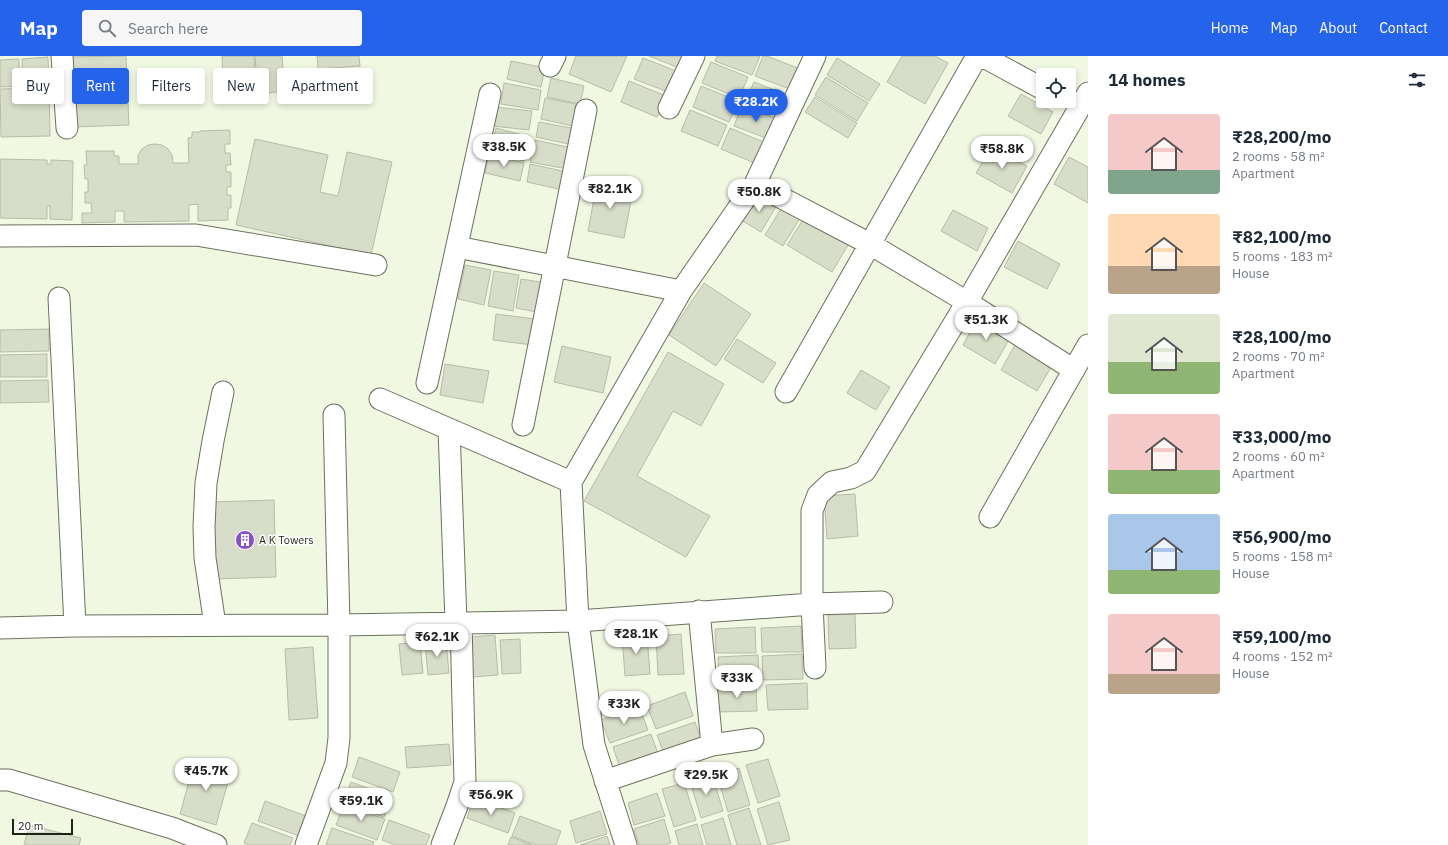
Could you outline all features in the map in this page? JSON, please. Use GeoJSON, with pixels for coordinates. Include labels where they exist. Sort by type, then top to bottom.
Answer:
{"type":"FeatureCollection","features":[{"type":"Feature","properties":{"kind":"street"},"geometry":{"type":"LineString","coordinates":[[62,56],[67,128]]}},
{"type":"Feature","properties":{"kind":"street"},"geometry":{"type":"LineString","coordinates":[[669,108],[694,56]]}},
{"type":"Feature","properties":{"kind":"street"},"geometry":{"type":"LineString","coordinates":[[786,392],[977,56]]}},
{"type":"Feature","properties":{"kind":"street"},"geometry":{"type":"LineString","coordinates":[[982,56],[1036,85]]}},
{"type":"Feature","properties":{"kind":"street"},"geometry":{"type":"LineString","coordinates":[[626,845],[594,745],[578,621],[571,482],[681,291],[755,184],[808,58]]}},
{"type":"Feature","properties":{"kind":"street"},"geometry":{"type":"LineString","coordinates":[[427,383],[490,94]]}},
{"type":"Feature","properties":{"kind":"street"},"geometry":{"type":"LineString","coordinates":[[815,668],[812,604],[812,510],[818,495],[832,482],[851,478],[865,471],[968,302],[1080,104]]}},
{"type":"Feature","properties":{"kind":"street"},"geometry":{"type":"LineString","coordinates":[[523,425],[586,110]]}},
{"type":"Feature","properties":{"kind":"street"},"geometry":{"type":"LineString","coordinates":[[755,184],[870,244],[968,302],[1074,370]]}},
{"type":"Feature","properties":{"kind":"street"},"geometry":{"type":"LineString","coordinates":[[0,236],[196,235],[376,265]]}},
{"type":"Feature","properties":{"kind":"street"},"geometry":{"type":"LineString","coordinates":[[457,247],[681,291]]}},
{"type":"Feature","properties":{"kind":"street"},"geometry":{"type":"LineString","coordinates":[[59,298],[75,626]]}},
{"type":"Feature","properties":{"kind":"street"},"geometry":{"type":"LineString","coordinates":[[990,517],[1088,345]]}},
{"type":"Feature","properties":{"kind":"street"},"geometry":{"type":"LineString","coordinates":[[215,626],[205,558],[204,527],[206,483],[223,392]]}},
{"type":"Feature","properties":{"kind":"street"},"geometry":{"type":"LineString","coordinates":[[380,399],[571,482]]}},
{"type":"Feature","properties":{"kind":"street"},"geometry":{"type":"LineString","coordinates":[[306,845],[336,763],[340,738],[340,625],[334,415]]}},
{"type":"Feature","properties":{"kind":"street"},"geometry":{"type":"LineString","coordinates":[[442,845],[457,806],[464,782],[459,622],[449,430]]}},
{"type":"Feature","properties":{"kind":"street"},"geometry":{"type":"LineString","coordinates":[[0,628],[578,621],[699,611],[812,604],[882,602]]}},
{"type":"Feature","properties":{"kind":"street"},"geometry":{"type":"LineString","coordinates":[[699,611],[712,745]]}},
{"type":"Feature","properties":{"kind":"street"},"geometry":{"type":"LineString","coordinates":[[605,781],[712,745],[753,739]]}},
{"type":"Feature","properties":{"kind":"street"},"geometry":{"type":"LineString","coordinates":[[0,780],[9,780],[172,828],[216,845]]}},
{"type":"Feature","properties":{"kind":"building"},"geometry":{"type":"Polygon","coordinates":[[[126,56],[127,68],[72,68],[72,80],[71,57],[126,56]]]}},
{"type":"Feature","properties":{"kind":"building"},"geometry":{"type":"Polygon","coordinates":[[[222,56],[254,56],[255,68],[223,68],[222,56]]]}},
{"type":"Feature","properties":{"kind":"building"},"geometry":{"type":"Polygon","coordinates":[[[255,56],[282,56],[283,68],[277,68],[277,92],[269,93],[269,68],[256,68],[255,56]]]}},
{"type":"Feature","properties":{"kind":"building"},"geometry":{"type":"Polygon","coordinates":[[[317,56],[359,56],[360,66],[318,68],[317,56]]]}},
{"type":"Feature","properties":{"kind":"building"},"geometry":{"type":"Polygon","coordinates":[[[576,56],[627,56],[611,92],[569,74],[576,56]]]}},
{"type":"Feature","properties":{"kind":"building"},"geometry":{"type":"Polygon","coordinates":[[[649,56],[683,56],[679,68],[649,56]]]}},
{"type":"Feature","properties":{"kind":"building"},"geometry":{"type":"Polygon","coordinates":[[[717,56],[760,56],[752,75],[715,61],[717,56]]]}},
{"type":"Feature","properties":{"kind":"building"},"geometry":{"type":"Polygon","coordinates":[[[763,56],[767,56],[800,69],[792,90],[755,76],[763,56]]]}},
{"type":"Feature","properties":{"kind":"building"},"geometry":{"type":"Polygon","coordinates":[[[902,56],[935,56],[948,63],[925,104],[887,82],[902,56]]]}},
{"type":"Feature","properties":{"kind":"building"},"geometry":{"type":"Polygon","coordinates":[[[48,57],[48,68],[22,68],[22,59],[48,57]]]}},
{"type":"Feature","properties":{"kind":"building"},"geometry":{"type":"Polygon","coordinates":[[[643,58],[679,72],[671,93],[634,79],[643,58]]]}},
{"type":"Feature","properties":{"kind":"building"},"geometry":{"type":"Polygon","coordinates":[[[837,58],[880,84],[869,101],[827,75],[837,58]]]}},
{"type":"Feature","properties":{"kind":"building"},"geometry":{"type":"Polygon","coordinates":[[[19,59],[19,68],[12,68],[12,86],[0,87],[0,60],[19,59]]]}},
{"type":"Feature","properties":{"kind":"building"},"geometry":{"type":"Polygon","coordinates":[[[511,61],[545,68],[541,87],[507,79],[511,61]]]}},
{"type":"Feature","properties":{"kind":"building"},"geometry":{"type":"Polygon","coordinates":[[[711,62],[748,77],[739,98],[702,83],[711,62]]]}},
{"type":"Feature","properties":{"kind":"building"},"geometry":{"type":"Polygon","coordinates":[[[826,77],[868,103],[857,121],[815,95],[826,77]]]}},
{"type":"Feature","properties":{"kind":"building"},"geometry":{"type":"Polygon","coordinates":[[[551,78],[584,86],[580,104],[547,97],[551,78]]]}},
{"type":"Feature","properties":{"kind":"building"},"geometry":{"type":"Polygon","coordinates":[[[629,81],[666,96],[657,117],[621,102],[629,81]]]}},
{"type":"Feature","properties":{"kind":"building"},"geometry":{"type":"Polygon","coordinates":[[[754,82],[790,96],[782,117],[745,102],[754,82]]]}},
{"type":"Feature","properties":{"kind":"building"},"geometry":{"type":"Polygon","coordinates":[[[504,83],[541,90],[538,110],[501,104],[504,83]]]}},
{"type":"Feature","properties":{"kind":"building"},"geometry":{"type":"Polygon","coordinates":[[[701,86],[738,101],[729,122],[693,107],[701,86]]]}},
{"type":"Feature","properties":{"kind":"building"},"geometry":{"type":"Polygon","coordinates":[[[0,89],[12,89],[12,104],[49,104],[50,136],[1,137],[0,89]]]}},
{"type":"Feature","properties":{"kind":"building"},"geometry":{"type":"Polygon","coordinates":[[[1021,94],[1036,102],[1036,108],[1046,108],[1053,112],[1041,134],[1008,116],[1021,94]]]}},
{"type":"Feature","properties":{"kind":"building"},"geometry":{"type":"Polygon","coordinates":[[[815,97],[857,123],[848,138],[805,112],[815,97]]]}},
{"type":"Feature","properties":{"kind":"building"},"geometry":{"type":"Polygon","coordinates":[[[545,98],[581,105],[577,127],[541,119],[545,98]]]}},
{"type":"Feature","properties":{"kind":"building"},"geometry":{"type":"Polygon","coordinates":[[[73,104],[128,104],[129,125],[74,127],[73,104]]]}},
{"type":"Feature","properties":{"kind":"building"},"geometry":{"type":"Polygon","coordinates":[[[742,105],[779,120],[771,140],[734,126],[742,105]]]}},
{"type":"Feature","properties":{"kind":"building"},"geometry":{"type":"Polygon","coordinates":[[[495,107],[532,111],[529,130],[493,126],[495,107]]]}},
{"type":"Feature","properties":{"kind":"building"},"geometry":{"type":"Polygon","coordinates":[[[690,110],[727,125],[718,146],[681,131],[690,110]]]}},
{"type":"Feature","properties":{"kind":"building"},"geometry":{"type":"Polygon","coordinates":[[[539,122],[576,129],[573,145],[536,137],[539,122]]]}},
{"type":"Feature","properties":{"kind":"building"},"geometry":{"type":"Polygon","coordinates":[[[496,128],[530,137],[524,161],[490,153],[496,128]]]}},
{"type":"Feature","properties":{"kind":"building"},"geometry":{"type":"Polygon","coordinates":[[[730,128],[766,143],[757,164],[721,149],[730,128]]]}},
{"type":"Feature","properties":{"kind":"building"},"geometry":{"type":"Polygon","coordinates":[[[230,130],[230,144],[225,144],[225,153],[230,153],[231,165],[226,165],[226,172],[231,172],[231,187],[227,187],[227,195],[231,195],[231,208],[228,208],[228,220],[198,221],[198,204],[189,205],[189,221],[124,222],[124,211],[115,211],[115,222],[82,223],[82,213],[92,213],[91,203],[85,203],[85,192],[88,192],[88,179],[85,179],[84,165],[87,165],[86,151],[114,151],[114,156],[119,156],[119,164],[138,164],[138,155],[142,149],[148,145],[155,144],[162,145],[168,149],[172,155],[173,163],[189,163],[188,138],[192,137],[192,132],[230,130]]]}},
{"type":"Feature","properties":{"kind":"building"},"geometry":{"type":"Polygon","coordinates":[[[255,139],[328,155],[320,192],[338,196],[347,152],[392,162],[371,255],[236,225],[255,139]]]}},
{"type":"Feature","properties":{"kind":"building"},"geometry":{"type":"Polygon","coordinates":[[[535,140],[572,148],[567,169],[530,162],[535,140]]]}},
{"type":"Feature","properties":{"kind":"building"},"geometry":{"type":"Polygon","coordinates":[[[991,147],[1027,166],[1012,193],[976,173],[991,147]]]}},
{"type":"Feature","properties":{"kind":"building"},"geometry":{"type":"Polygon","coordinates":[[[489,155],[524,163],[520,181],[485,173],[489,155]]]}},
{"type":"Feature","properties":{"kind":"building"},"geometry":{"type":"Polygon","coordinates":[[[1069,157],[1088,167],[1088,203],[1054,184],[1069,157]]]}},
{"type":"Feature","properties":{"kind":"building"},"geometry":{"type":"Polygon","coordinates":[[[0,159],[47,160],[47,164],[51,164],[51,160],[73,161],[72,220],[50,219],[50,206],[47,206],[47,219],[0,218],[0,159]]]}},
{"type":"Feature","properties":{"kind":"building"},"geometry":{"type":"Polygon","coordinates":[[[530,164],[567,172],[563,190],[527,182],[530,164]]]}},
{"type":"Feature","properties":{"kind":"building"},"geometry":{"type":"Polygon","coordinates":[[[597,183],[633,190],[624,238],[588,231],[597,183]]]}},
{"type":"Feature","properties":{"kind":"building"},"geometry":{"type":"Polygon","coordinates":[[[757,194],[777,205],[761,232],[741,220],[757,194]]]}},
{"type":"Feature","properties":{"kind":"building"},"geometry":{"type":"Polygon","coordinates":[[[782,207],[800,218],[783,246],[765,235],[782,207]]]}},
{"type":"Feature","properties":{"kind":"building"},"geometry":{"type":"Polygon","coordinates":[[[953,210],[988,228],[977,251],[941,231],[953,210]]]}},
{"type":"Feature","properties":{"kind":"building"},"geometry":{"type":"Polygon","coordinates":[[[804,218],[848,245],[832,272],[787,245],[804,218]]]}},
{"type":"Feature","properties":{"kind":"building"},"geometry":{"type":"Polygon","coordinates":[[[1018,241],[1060,264],[1047,289],[1004,267],[1018,241]]]}},
{"type":"Feature","properties":{"kind":"building"},"geometry":{"type":"Polygon","coordinates":[[[465,265],[491,270],[484,305],[458,299],[465,265]]]}},
{"type":"Feature","properties":{"kind":"building"},"geometry":{"type":"Polygon","coordinates":[[[494,271],[519,275],[513,311],[488,306],[494,271]]]}},
{"type":"Feature","properties":{"kind":"building"},"geometry":{"type":"Polygon","coordinates":[[[521,279],[547,283],[542,313],[516,308],[521,279]]]}},
{"type":"Feature","properties":{"kind":"building"},"geometry":{"type":"Polygon","coordinates":[[[704,283],[751,314],[716,366],[669,335],[704,283]]]}},
{"type":"Feature","properties":{"kind":"building"},"geometry":{"type":"Polygon","coordinates":[[[496,314],[535,319],[532,345],[493,340],[496,314]]]}},
{"type":"Feature","properties":{"kind":"building"},"geometry":{"type":"Polygon","coordinates":[[[977,319],[1010,338],[995,364],[963,345],[977,319]]]}},
{"type":"Feature","properties":{"kind":"building"},"geometry":{"type":"Polygon","coordinates":[[[49,329],[49,351],[0,352],[0,330],[49,329]]]}},
{"type":"Feature","properties":{"kind":"building"},"geometry":{"type":"Polygon","coordinates":[[[737,339],[776,363],[763,383],[724,359],[737,339]]]}},
{"type":"Feature","properties":{"kind":"building"},"geometry":{"type":"Polygon","coordinates":[[[1016,343],[1053,364],[1037,391],[1001,370],[1016,343]]]}},
{"type":"Feature","properties":{"kind":"building"},"geometry":{"type":"Polygon","coordinates":[[[562,346],[611,357],[603,393],[554,382],[562,346]]]}},
{"type":"Feature","properties":{"kind":"building"},"geometry":{"type":"Polygon","coordinates":[[[668,352],[724,384],[701,426],[673,411],[637,476],[710,516],[686,557],[584,501],[668,352]]]}},
{"type":"Feature","properties":{"kind":"building"},"geometry":{"type":"Polygon","coordinates":[[[47,354],[47,377],[0,377],[0,355],[47,354]]]}},
{"type":"Feature","properties":{"kind":"building"},"geometry":{"type":"Polygon","coordinates":[[[445,364],[489,371],[483,403],[440,395],[445,364]]]}},
{"type":"Feature","properties":{"kind":"building"},"geometry":{"type":"Polygon","coordinates":[[[861,370],[890,387],[876,410],[847,393],[861,370]]]}},
{"type":"Feature","properties":{"kind":"building"},"geometry":{"type":"Polygon","coordinates":[[[48,380],[49,402],[0,403],[0,381],[48,380]]]}},
{"type":"Feature","properties":{"kind":"building"},"geometry":{"type":"Polygon","coordinates":[[[855,494],[858,536],[827,539],[824,496],[855,494]]]}},
{"type":"Feature","properties":{"kind":"building","name":"A K Towers"},"geometry":{"type":"Polygon","coordinates":[[[274,500],[276,577],[216,579],[213,502],[274,500]]]}},
{"type":"Feature","properties":{"kind":"building"},"geometry":{"type":"Polygon","coordinates":[[[855,614],[856,648],[829,649],[828,615],[855,614]]]}},
{"type":"Feature","properties":{"kind":"building"},"geometry":{"type":"Polygon","coordinates":[[[801,626],[802,652],[762,652],[761,628],[801,626]]]}},
{"type":"Feature","properties":{"kind":"building"},"geometry":{"type":"Polygon","coordinates":[[[755,627],[756,653],[716,653],[715,629],[755,627]]]}},
{"type":"Feature","properties":{"kind":"building"},"geometry":{"type":"Polygon","coordinates":[[[647,634],[650,674],[625,676],[622,636],[647,634]]]}},
{"type":"Feature","properties":{"kind":"building"},"geometry":{"type":"Polygon","coordinates":[[[681,634],[684,674],[658,675],[656,636],[681,634]]]}},
{"type":"Feature","properties":{"kind":"building"},"geometry":{"type":"Polygon","coordinates":[[[495,635],[498,675],[473,677],[470,637],[495,635]]]}},
{"type":"Feature","properties":{"kind":"building"},"geometry":{"type":"Polygon","coordinates":[[[520,639],[521,673],[502,674],[500,640],[520,639]]]}},
{"type":"Feature","properties":{"kind":"building"},"geometry":{"type":"Polygon","coordinates":[[[446,641],[449,673],[428,675],[425,643],[446,641]]]}},
{"type":"Feature","properties":{"kind":"building"},"geometry":{"type":"Polygon","coordinates":[[[420,642],[423,673],[402,675],[399,644],[420,642]]]}},
{"type":"Feature","properties":{"kind":"building"},"geometry":{"type":"Polygon","coordinates":[[[313,647],[318,718],[289,720],[285,649],[313,647]]]}},
{"type":"Feature","properties":{"kind":"building"},"geometry":{"type":"Polygon","coordinates":[[[802,654],[803,679],[763,680],[762,656],[802,654]]]}},
{"type":"Feature","properties":{"kind":"building"},"geometry":{"type":"Polygon","coordinates":[[[758,655],[759,680],[719,681],[718,657],[758,655]]]}},
{"type":"Feature","properties":{"kind":"building"},"geometry":{"type":"Polygon","coordinates":[[[807,683],[808,709],[768,710],[766,685],[807,683]]]}},
{"type":"Feature","properties":{"kind":"building"},"geometry":{"type":"Polygon","coordinates":[[[756,685],[757,711],[717,712],[716,687],[756,685]]]}},
{"type":"Feature","properties":{"kind":"building"},"geometry":{"type":"Polygon","coordinates":[[[685,692],[693,716],[656,729],[647,706],[685,692]]]}},
{"type":"Feature","properties":{"kind":"building"},"geometry":{"type":"Polygon","coordinates":[[[639,707],[648,730],[610,743],[601,720],[639,707]]]}},
{"type":"Feature","properties":{"kind":"building"},"geometry":{"type":"Polygon","coordinates":[[[695,722],[703,745],[666,759],[657,735],[695,722]]]}},
{"type":"Feature","properties":{"kind":"building"},"geometry":{"type":"Polygon","coordinates":[[[651,734],[659,757],[621,771],[613,747],[651,734]]]}},
{"type":"Feature","properties":{"kind":"building"},"geometry":{"type":"Polygon","coordinates":[[[449,744],[451,765],[407,768],[405,747],[449,744]]]}},
{"type":"Feature","properties":{"kind":"building"},"geometry":{"type":"Polygon","coordinates":[[[359,757],[400,772],[393,792],[352,777],[359,757]]]}},
{"type":"Feature","properties":{"kind":"building"},"geometry":{"type":"Polygon","coordinates":[[[768,759],[780,796],[758,803],[746,765],[768,759]]]}},
{"type":"Feature","properties":{"kind":"building"},"geometry":{"type":"Polygon","coordinates":[[[195,760],[231,771],[216,825],[180,814],[195,760]]]}},
{"type":"Feature","properties":{"kind":"building"},"geometry":{"type":"Polygon","coordinates":[[[739,768],[750,805],[728,812],[717,775],[739,768]]]}},
{"type":"Feature","properties":{"kind":"building"},"geometry":{"type":"Polygon","coordinates":[[[712,774],[723,811],[701,818],[690,781],[712,774]]]}},
{"type":"Feature","properties":{"kind":"building"},"geometry":{"type":"Polygon","coordinates":[[[351,782],[392,797],[384,817],[343,802],[351,782]]]}},
{"type":"Feature","properties":{"kind":"building"},"geometry":{"type":"Polygon","coordinates":[[[684,783],[696,820],[674,827],[662,789],[684,783]]]}},
{"type":"Feature","properties":{"kind":"building"},"geometry":{"type":"Polygon","coordinates":[[[657,793],[665,816],[634,825],[628,803],[657,793]]]}},
{"type":"Feature","properties":{"kind":"building"},"geometry":{"type":"Polygon","coordinates":[[[474,798],[515,813],[508,833],[467,818],[474,798]]]}},
{"type":"Feature","properties":{"kind":"building"},"geometry":{"type":"Polygon","coordinates":[[[265,801],[306,816],[299,836],[258,821],[265,801]]]}},
{"type":"Feature","properties":{"kind":"building"},"geometry":{"type":"Polygon","coordinates":[[[779,802],[790,840],[768,845],[757,809],[779,802]]]}},
{"type":"Feature","properties":{"kind":"building"},"geometry":{"type":"Polygon","coordinates":[[[344,805],[385,819],[377,840],[336,825],[344,805]]]}},
{"type":"Feature","properties":{"kind":"building"},"geometry":{"type":"Polygon","coordinates":[[[749,808],[761,845],[737,845],[728,815],[749,808]]]}},
{"type":"Feature","properties":{"kind":"building"},"geometry":{"type":"Polygon","coordinates":[[[600,811],[607,834],[576,843],[570,821],[600,811]]]}},
{"type":"Feature","properties":{"kind":"building"},"geometry":{"type":"Polygon","coordinates":[[[520,816],[561,831],[556,845],[536,845],[512,836],[520,816]]]}},
{"type":"Feature","properties":{"kind":"building"},"geometry":{"type":"Polygon","coordinates":[[[723,818],[731,845],[707,845],[701,825],[723,818]]]}},
{"type":"Feature","properties":{"kind":"building"},"geometry":{"type":"Polygon","coordinates":[[[664,819],[671,843],[663,845],[639,845],[634,829],[664,819]]]}},
{"type":"Feature","properties":{"kind":"building"},"geometry":{"type":"Polygon","coordinates":[[[389,820],[430,835],[426,845],[395,845],[382,840],[389,820]]]}},
{"type":"Feature","properties":{"kind":"building"},"geometry":{"type":"Polygon","coordinates":[[[252,823],[293,838],[290,845],[249,845],[244,843],[252,823]]]}},
{"type":"Feature","properties":{"kind":"building"},"geometry":{"type":"Polygon","coordinates":[[[697,824],[703,845],[679,845],[675,831],[697,824]]]}},
{"type":"Feature","properties":{"kind":"building"},"geometry":{"type":"Polygon","coordinates":[[[29,825],[81,838],[79,845],[24,845],[29,825]]]}},
{"type":"Feature","properties":{"kind":"building"},"geometry":{"type":"Polygon","coordinates":[[[332,828],[374,842],[373,845],[326,845],[332,828]]]}},
{"type":"Feature","properties":{"kind":"building"},"geometry":{"type":"Polygon","coordinates":[[[607,836],[610,845],[580,845],[607,836]]]}},
{"type":"Feature","properties":{"kind":"building"},"geometry":{"type":"Polygon","coordinates":[[[511,837],[532,845],[508,845],[511,837]]]}},
{"type":"Feature","properties":{"kind":"place","name":"A K Towers"},"geometry":{"type":"Point","coordinates":[245,540]}}]}
